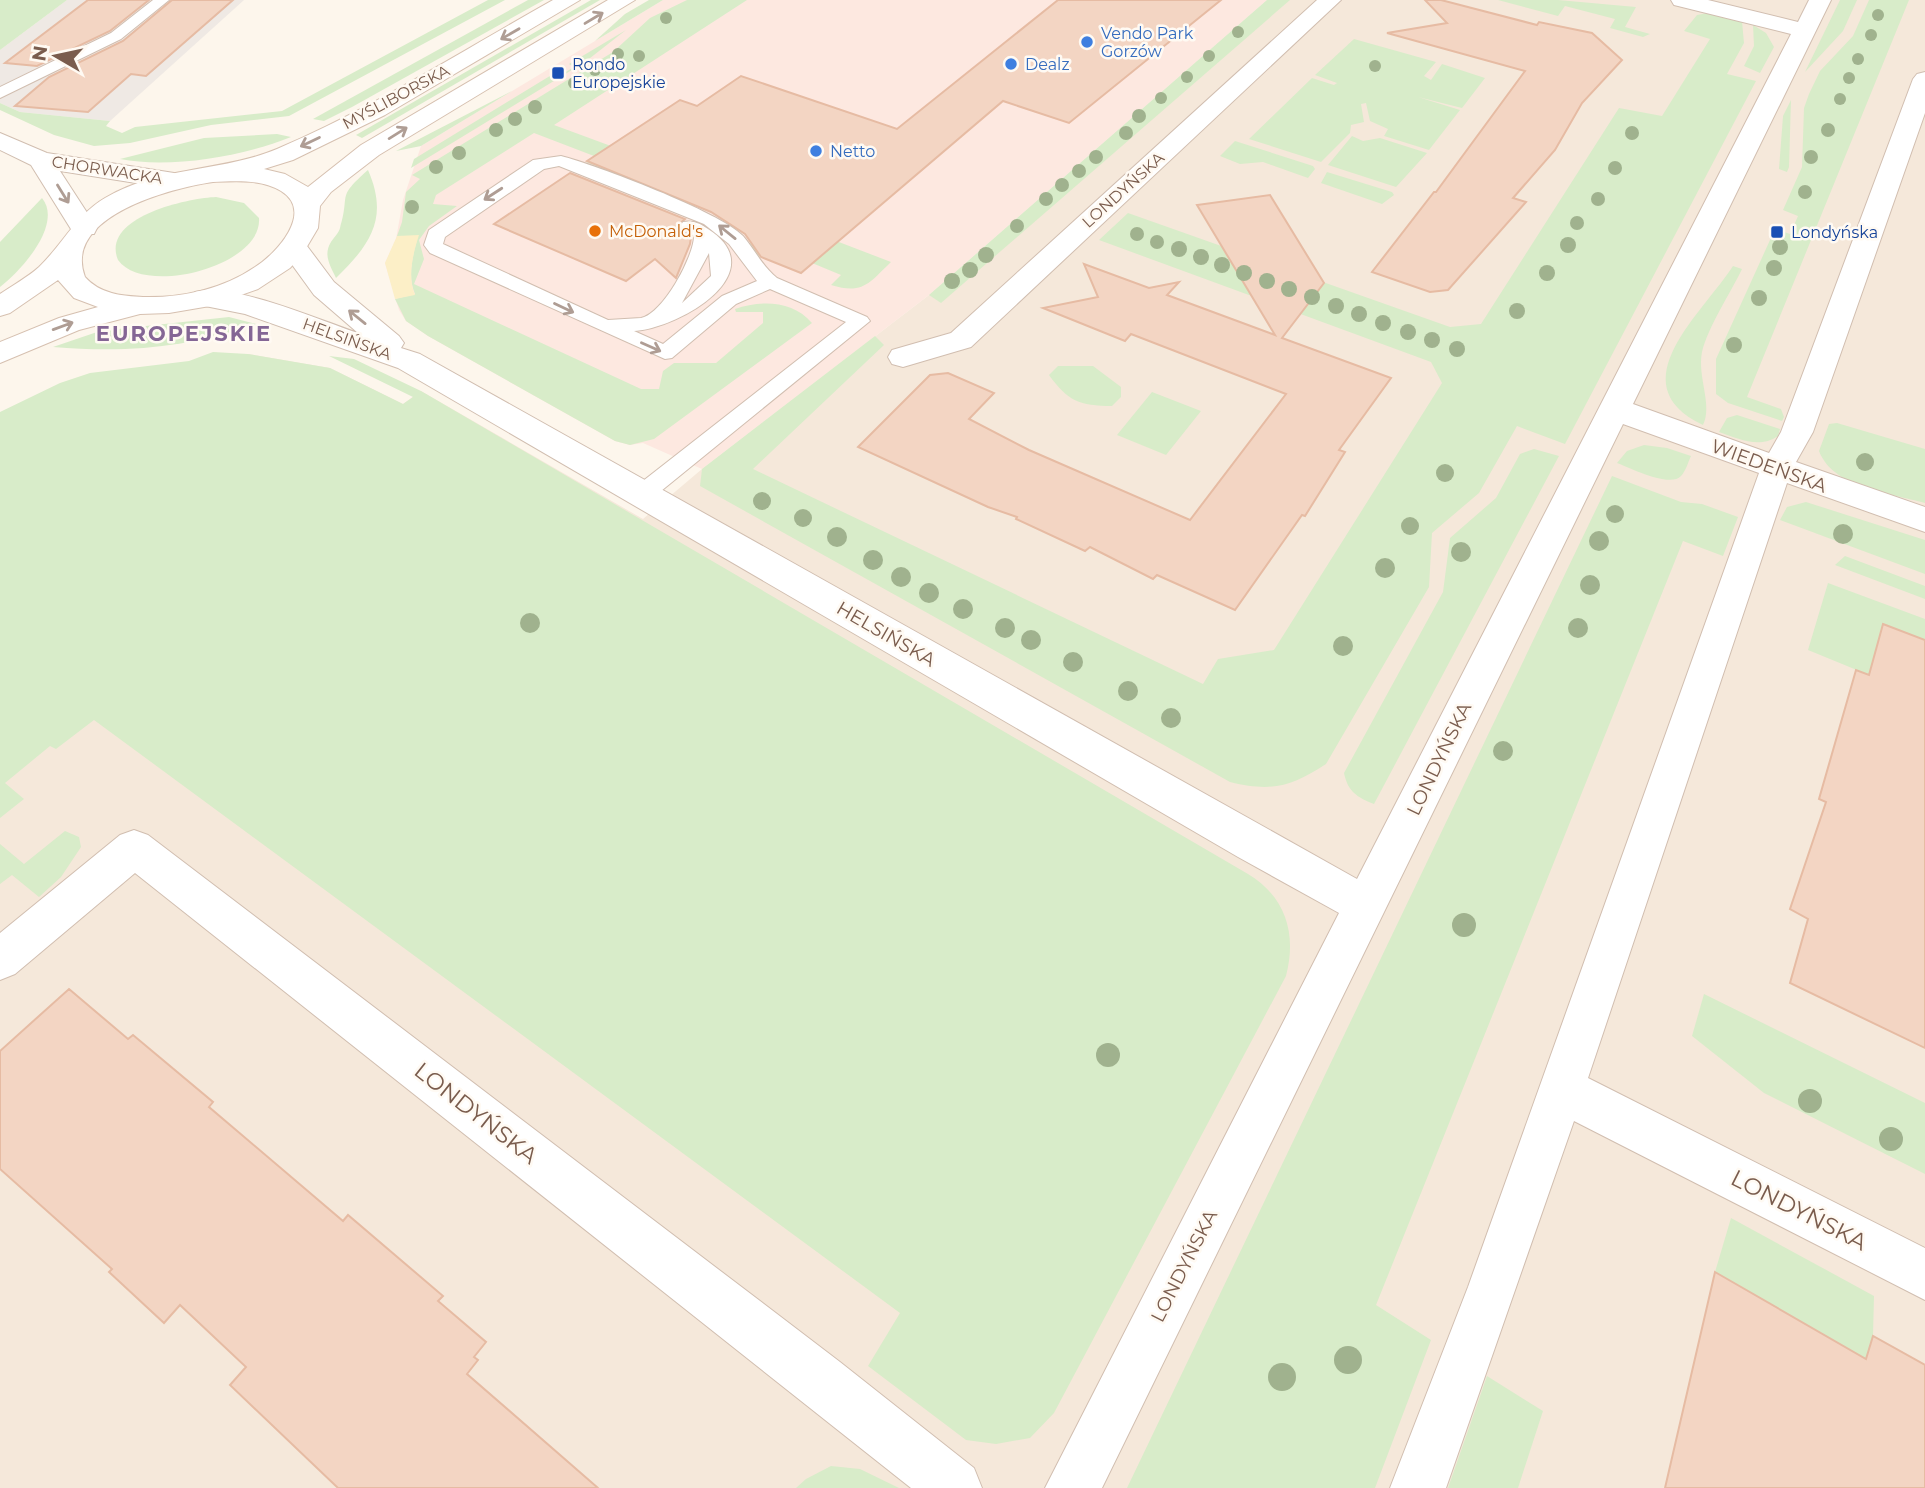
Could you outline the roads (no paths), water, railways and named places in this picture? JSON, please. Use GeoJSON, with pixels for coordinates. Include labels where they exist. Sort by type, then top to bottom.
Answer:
{"type":"FeatureCollection","features":[{"type":"Feature","properties":{"kind":"street","name":"MYŚLIBORSKA"},"geometry":{"type":"LineString","coordinates":[[214,174],[284,155],[410,92],[569,0]]}},
{"type":"Feature","properties":{"kind":"street","name":"MYŚLIBORSKA"},"geometry":{"type":"LineString","coordinates":[[307,205],[322,186],[370,150],[624,0]]}},
{"type":"Feature","properties":{"kind":"street","name":"LONDYŃSKA"},"geometry":{"type":"LineString","coordinates":[[903,357],[961,340],[1330,0]]}},
{"type":"Feature","properties":{"kind":"street"},"geometry":{"type":"LineString","coordinates":[[1682,0],[1805,31]]}},
{"type":"Feature","properties":{"kind":"street","name":"LONDYŃSKA"},"geometry":{"type":"LineString","coordinates":[[1073,1488],[1820,0]]}},
{"type":"Feature","properties":{"kind":"street"},"geometry":{"type":"LineString","coordinates":[[1418,1488],[1493,1287],[1776,469],[1797,432],[1925,79]]}},
{"type":"Feature","properties":{"kind":"street","name":"CHORWACKA"},"geometry":{"type":"LineString","coordinates":[[0,140],[40,160],[174,181]]}},
{"type":"Feature","properties":{"kind":"street","name":"CHORWACKA"},"geometry":{"type":"LineString","coordinates":[[40,160],[76,239]]}},
{"type":"Feature","properties":{"kind":"street"},"geometry":{"type":"LineString","coordinates":[[0,307],[48,274],[76,239],[122,200],[174,181],[214,174],[247,174],[275,179],[296,190],[307,205],[305,226],[294,248],[257,277],[205,298],[140,306],[80,320],[0,353]]}},
{"type":"Feature","properties":{"kind":"street"},"geometry":{"type":"LineString","coordinates":[[76,239],[69,271],[80,289],[105,301],[140,306]]}},
{"type":"Feature","properties":{"kind":"street","name":"HELSIŃSKA"},"geometry":{"type":"LineString","coordinates":[[294,248],[301,262],[336,300],[408,361]]}},
{"type":"Feature","properties":{"kind":"street","name":"HELSIŃSKA"},"geometry":{"type":"LineString","coordinates":[[205,298],[251,306],[408,361],[1240,838],[1365,905]]}},
{"type":"Feature","properties":{"kind":"street","name":"WIEDEŃSKA"},"geometry":{"type":"LineString","coordinates":[[1614,410],[1925,520]]}},
{"type":"Feature","properties":{"kind":"street","name":"LONDYŃSKA"},"geometry":{"type":"LineString","coordinates":[[0,960],[134,848],[821,1381],[954,1488]]}},
{"type":"Feature","properties":{"kind":"street","name":"LONDYŃSKA"},"geometry":{"type":"LineString","coordinates":[[1561,1088],[1925,1275]]}},
{"type":"Feature","properties":{"kind":"lane"},"geometry":{"type":"LineString","coordinates":[[0,93],[117,36],[162,0]]}},
{"type":"Feature","properties":{"kind":"lane"},"geometry":{"type":"LineString","coordinates":[[642,494],[860,321],[770,282],[758,272],[736,240],[710,220],[561,161],[544,161],[441,229],[433,245],[437,249],[665,353],[729,300],[770,282]]}},
{"type":"Feature","properties":{"kind":"lane"},"geometry":{"type":"LineString","coordinates":[[526,172],[548,169],[704,233],[719,250],[722,258],[718,278],[684,312],[647,324],[618,325],[589,319]]}},
{"type":"Feature","properties":{"kind":"lane"},"geometry":{"type":"LineString","coordinates":[[647,324],[671,304],[703,247],[704,233]]}},
{"type":"Feature","properties":{"kind":"place","name":"Vendo Park Gorzów"},"geometry":{"type":"Point","coordinates":[1087,42]}},
{"type":"Feature","properties":{"kind":"place","name":"Dealz"},"geometry":{"type":"Point","coordinates":[1011,64]}},
{"type":"Feature","properties":{"kind":"place","name":"Rondo Europejskie"},"geometry":{"type":"Point","coordinates":[558,73]}},
{"type":"Feature","properties":{"kind":"place","name":"Netto"},"geometry":{"type":"Point","coordinates":[816,151]}},
{"type":"Feature","properties":{"kind":"place","name":"McDonald's"},"geometry":{"type":"Point","coordinates":[595,231]}},
{"type":"Feature","properties":{"kind":"place","name":"Londyńska"},"geometry":{"type":"Point","coordinates":[1777,232]}},
{"type":"Feature","properties":{"kind":"district","name":"EUROPEJSKIE"},"geometry":{"type":"Point","coordinates":[184,333]}}]}
